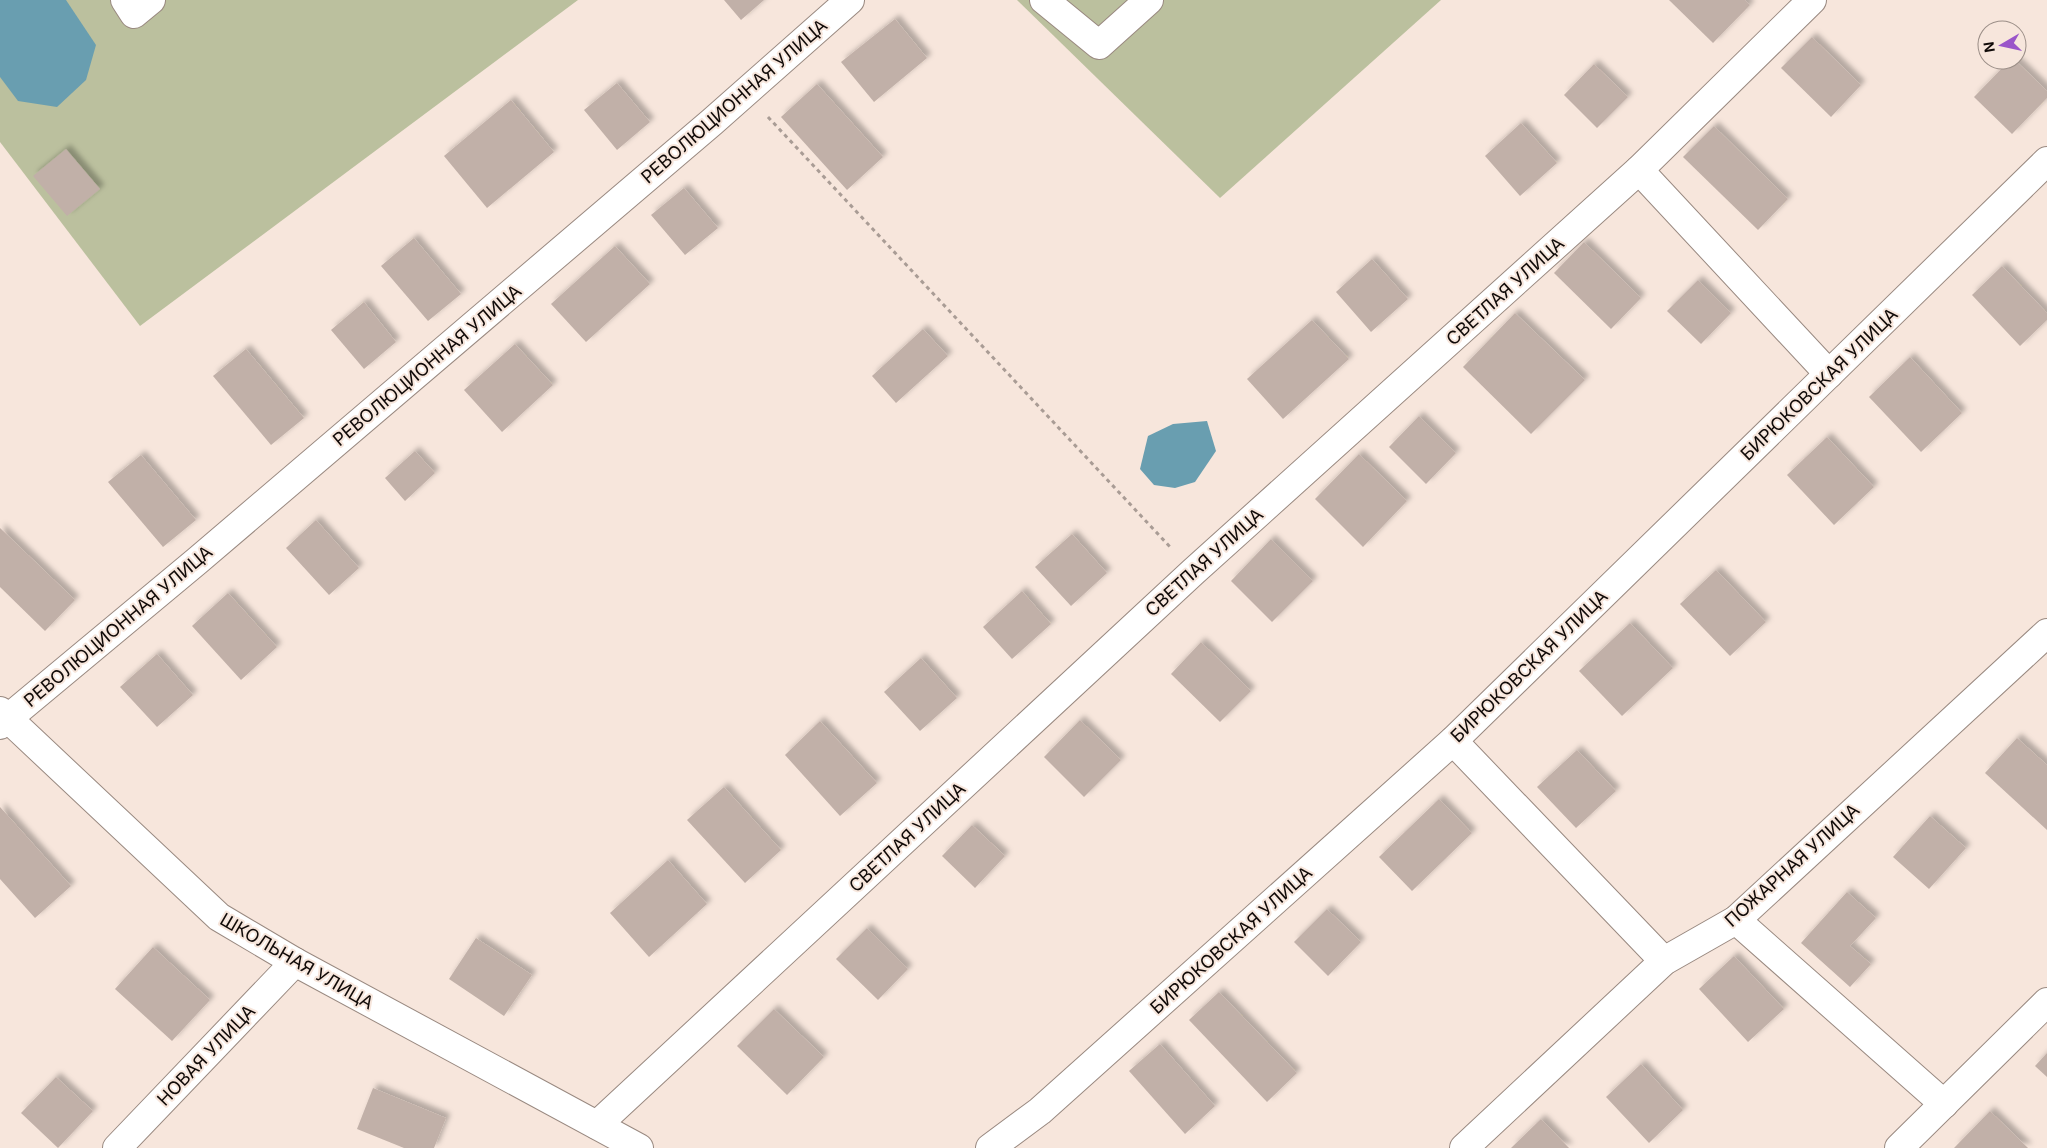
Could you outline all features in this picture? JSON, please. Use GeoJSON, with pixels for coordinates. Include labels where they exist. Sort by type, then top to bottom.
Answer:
{"type":"FeatureCollection","features":[{"type":"Feature","properties":{"kind":"street"},"geometry":{"type":"LineString","coordinates":[[125,0],[134,14],[151,0]]}},
{"type":"Feature","properties":{"kind":"street","name":"РЕВОЛЮЦИОННАЯ УЛИЦА"},"geometry":{"type":"LineString","coordinates":[[3,718],[197,561],[746,92],[850,0]]}},
{"type":"Feature","properties":{"kind":"street"},"geometry":{"type":"LineString","coordinates":[[1044,0],[1099,45],[1149,0]]}},
{"type":"Feature","properties":{"kind":"street","name":"СВЕТЛАЯ УЛИЦА"},"geometry":{"type":"LineString","coordinates":[[597,1125],[1193,572],[1639,170],[1812,0]]}},
{"type":"Feature","properties":{"kind":"street","name":"БИРЮКОВСКАЯ УЛИЦА"},"geometry":{"type":"LineString","coordinates":[[990,1148],[1040,1111],[1453,741],[2047,161]]}},
{"type":"Feature","properties":{"kind":"street"},"geometry":{"type":"LineString","coordinates":[[1639,170],[1829,374]]}},
{"type":"Feature","properties":{"kind":"street","name":"ПОЖАРНАЯ УЛИЦА"},"geometry":{"type":"LineString","coordinates":[[1464,1148],[1664,961],[1736,920],[2047,633]]}},
{"type":"Feature","properties":{"kind":"street","name":"ШКОЛЬНАЯ УЛИЦА"},"geometry":{"type":"LineString","coordinates":[[3,718],[219,917],[295,962],[639,1148]]}},
{"type":"Feature","properties":{"kind":"street"},"geometry":{"type":"LineString","coordinates":[[1453,741],[1664,961]]}},
{"type":"Feature","properties":{"kind":"street"},"geometry":{"type":"LineString","coordinates":[[1736,920],[1944,1104]]}},
{"type":"Feature","properties":{"kind":"street","name":"НОВАЯ УЛИЦА"},"geometry":{"type":"LineString","coordinates":[[117,1148],[295,962]]}},
{"type":"Feature","properties":{"kind":"street"},"geometry":{"type":"LineString","coordinates":[[1900,1148],[2047,1002]]}},
{"type":"Feature","properties":{"kind":"path"},"geometry":{"type":"LineString","coordinates":[[746,92],[1193,572]]}},
{"type":"Feature","properties":{"kind":"green space"},"geometry":{"type":"Polygon","coordinates":[[[0,0],[578,0],[140,326],[0,142],[0,0]]]}},
{"type":"Feature","properties":{"kind":"green space"},"geometry":{"type":"Polygon","coordinates":[[[1017,0],[1441,0],[1220,198],[1017,0]]]}},
{"type":"Feature","properties":{"kind":"water"},"geometry":{"type":"Polygon","coordinates":[[[0,0],[66,0],[96,45],[86,80],[57,107],[18,101],[0,77],[0,0]]]}},
{"type":"Feature","properties":{"kind":"water"},"geometry":{"type":"Polygon","coordinates":[[[1207,421],[1216,451],[1195,482],[1175,488],[1154,485],[1140,469],[1148,436],[1173,424],[1207,421]]]}},
{"type":"Feature","properties":{"kind":"building"},"geometry":{"type":"Polygon","coordinates":[[[724,0],[764,0],[741,20],[724,0]]]}},
{"type":"Feature","properties":{"kind":"building"},"geometry":{"type":"Polygon","coordinates":[[[1669,0],[1745,0],[1750,5],[1713,43],[1669,0]]]}},
{"type":"Feature","properties":{"kind":"building"},"geometry":{"type":"Polygon","coordinates":[[[895,19],[927,58],[874,102],[841,62],[895,19]]]}},
{"type":"Feature","properties":{"kind":"building"},"geometry":{"type":"Polygon","coordinates":[[[1812,37],[1861,85],[1831,117],[1781,68],[1812,37]]]}},
{"type":"Feature","properties":{"kind":"building"},"geometry":{"type":"Polygon","coordinates":[[[1594,64],[1628,97],[1597,128],[1564,95],[1594,64]]]}},
{"type":"Feature","properties":{"kind":"building"},"geometry":{"type":"Polygon","coordinates":[[[2000,70],[2025,70],[2047,91],[2047,98],[2012,134],[1974,97],[2000,70]]]}},
{"type":"Feature","properties":{"kind":"building"},"geometry":{"type":"Polygon","coordinates":[[[617,83],[650,122],[617,150],[584,110],[617,83]]]}},
{"type":"Feature","properties":{"kind":"building"},"geometry":{"type":"Polygon","coordinates":[[[817,84],[883,157],[847,190],[781,117],[817,84]]]}},
{"type":"Feature","properties":{"kind":"building"},"geometry":{"type":"Polygon","coordinates":[[[511,100],[554,152],[487,208],[444,156],[511,100]]]}},
{"type":"Feature","properties":{"kind":"building"},"geometry":{"type":"Polygon","coordinates":[[[1521,123],[1557,163],[1520,196],[1485,156],[1521,123]]]}},
{"type":"Feature","properties":{"kind":"building"},"geometry":{"type":"Polygon","coordinates":[[[1714,126],[1788,199],[1758,230],[1683,157],[1714,126]]]}},
{"type":"Feature","properties":{"kind":"building"},"geometry":{"type":"Polygon","coordinates":[[[66,149],[100,189],[67,216],[33,176],[66,149]]]}},
{"type":"Feature","properties":{"kind":"building"},"geometry":{"type":"Polygon","coordinates":[[[684,188],[718,228],[685,255],[651,215],[684,188]]]}},
{"type":"Feature","properties":{"kind":"building"},"geometry":{"type":"Polygon","coordinates":[[[414,238],[461,294],[428,321],[381,266],[414,238]]]}},
{"type":"Feature","properties":{"kind":"building"},"geometry":{"type":"Polygon","coordinates":[[[1584,242],[1641,298],[1611,329],[1554,273],[1584,242]]]}},
{"type":"Feature","properties":{"kind":"building"},"geometry":{"type":"Polygon","coordinates":[[[615,246],[650,284],[586,342],[551,304],[615,246]]]}},
{"type":"Feature","properties":{"kind":"building"},"geometry":{"type":"Polygon","coordinates":[[[1372,259],[1408,299],[1371,332],[1336,292],[1372,259]]]}},
{"type":"Feature","properties":{"kind":"building"},"geometry":{"type":"Polygon","coordinates":[[[2002,266],[2047,313],[2047,320],[2020,346],[1972,295],[2002,266]]]}},
{"type":"Feature","properties":{"kind":"building"},"geometry":{"type":"Polygon","coordinates":[[[1698,280],[1731,313],[1701,344],[1667,311],[1698,280]]]}},
{"type":"Feature","properties":{"kind":"building"},"geometry":{"type":"Polygon","coordinates":[[[364,302],[396,342],[364,369],[331,330],[364,302]]]}},
{"type":"Feature","properties":{"kind":"building"},"geometry":{"type":"Polygon","coordinates":[[[1515,313],[1585,380],[1531,434],[1463,367],[1515,313]]]}},
{"type":"Feature","properties":{"kind":"building"},"geometry":{"type":"Polygon","coordinates":[[[1312,320],[1349,359],[1283,419],[1247,379],[1312,320]]]}},
{"type":"Feature","properties":{"kind":"building"},"geometry":{"type":"Polygon","coordinates":[[[923,329],[948,356],[896,403],[872,376],[923,329]]]}},
{"type":"Feature","properties":{"kind":"building"},"geometry":{"type":"Polygon","coordinates":[[[515,344],[553,385],[502,432],[464,390],[515,344]]]}},
{"type":"Feature","properties":{"kind":"building"},"geometry":{"type":"Polygon","coordinates":[[[246,349],[304,418],[271,445],[213,376],[246,349]]]}},
{"type":"Feature","properties":{"kind":"building"},"geometry":{"type":"Polygon","coordinates":[[[1910,357],[1962,413],[1921,452],[1869,397],[1910,357]]]}},
{"type":"Feature","properties":{"kind":"building"},"geometry":{"type":"Polygon","coordinates":[[[1419,416],[1456,453],[1426,484],[1389,447],[1419,416]]]}},
{"type":"Feature","properties":{"kind":"building"},"geometry":{"type":"Polygon","coordinates":[[[1827,437],[1874,487],[1834,525],[1787,475],[1827,437]]]}},
{"type":"Feature","properties":{"kind":"building"},"geometry":{"type":"Polygon","coordinates":[[[415,451],[435,473],[405,501],[385,478],[415,451]]]}},
{"type":"Feature","properties":{"kind":"building"},"geometry":{"type":"Polygon","coordinates":[[[1359,454],[1407,501],[1363,547],[1315,499],[1359,454]]]}},
{"type":"Feature","properties":{"kind":"building"},"geometry":{"type":"Polygon","coordinates":[[[141,455],[196,520],[163,547],[108,482],[141,455]]]}},
{"type":"Feature","properties":{"kind":"building"},"geometry":{"type":"Polygon","coordinates":[[[316,520],[359,568],[329,595],[286,548],[316,520]]]}},
{"type":"Feature","properties":{"kind":"building"},"geometry":{"type":"Polygon","coordinates":[[[0,528],[75,600],[45,631],[0,587],[0,528]]]}},
{"type":"Feature","properties":{"kind":"building"},"geometry":{"type":"Polygon","coordinates":[[[1072,534],[1107,573],[1071,606],[1035,567],[1072,534]]]}},
{"type":"Feature","properties":{"kind":"building"},"geometry":{"type":"Polygon","coordinates":[[[1271,539],[1313,581],[1272,622],[1231,581],[1271,539]]]}},
{"type":"Feature","properties":{"kind":"building"},"geometry":{"type":"Polygon","coordinates":[[[1716,570],[1766,622],[1730,656],[1680,604],[1716,570]]]}},
{"type":"Feature","properties":{"kind":"building"},"geometry":{"type":"Polygon","coordinates":[[[1022,591],[1051,624],[1012,659],[983,627],[1022,591]]]}},
{"type":"Feature","properties":{"kind":"building"},"geometry":{"type":"Polygon","coordinates":[[[228,593],[277,647],[241,680],[192,626],[228,593]]]}},
{"type":"Feature","properties":{"kind":"building"},"geometry":{"type":"Polygon","coordinates":[[[1630,623],[1673,668],[1622,716],[1579,671],[1630,623]]]}},
{"type":"Feature","properties":{"kind":"building"},"geometry":{"type":"Polygon","coordinates":[[[1201,642],[1251,691],[1220,722],[1171,674],[1201,642]]]}},
{"type":"Feature","properties":{"kind":"building"},"geometry":{"type":"Polygon","coordinates":[[[157,654],[193,695],[157,727],[120,687],[157,654]]]}},
{"type":"Feature","properties":{"kind":"building"},"geometry":{"type":"Polygon","coordinates":[[[921,658],[957,698],[920,731],[884,692],[921,658]]]}},
{"type":"Feature","properties":{"kind":"building"},"geometry":{"type":"Polygon","coordinates":[[[1080,720],[1121,760],[1084,797],[1044,757],[1080,720]]]}},
{"type":"Feature","properties":{"kind":"building"},"geometry":{"type":"Polygon","coordinates":[[[820,721],[877,783],[840,816],[785,755],[820,721]]]}},
{"type":"Feature","properties":{"kind":"building"},"geometry":{"type":"Polygon","coordinates":[[[2017,738],[2047,765],[2047,830],[1985,773],[2017,738]]]}},
{"type":"Feature","properties":{"kind":"building"},"geometry":{"type":"Polygon","coordinates":[[[1577,750],[1616,791],[1576,828],[1537,787],[1577,750]]]}},
{"type":"Feature","properties":{"kind":"building"},"geometry":{"type":"Polygon","coordinates":[[[724,787],[781,850],[745,883],[687,820],[724,787]]]}},
{"type":"Feature","properties":{"kind":"building"},"geometry":{"type":"Polygon","coordinates":[[[1439,799],[1472,833],[1412,891],[1379,857],[1439,799]]]}},
{"type":"Feature","properties":{"kind":"building"},"geometry":{"type":"Polygon","coordinates":[[[0,807],[71,886],[35,918],[0,879],[0,807]]]}},
{"type":"Feature","properties":{"kind":"building"},"geometry":{"type":"Polygon","coordinates":[[[1930,816],[1966,848],[1929,889],[1893,857],[1930,816]]]}},
{"type":"Feature","properties":{"kind":"building"},"geometry":{"type":"Polygon","coordinates":[[[972,825],[1005,856],[975,888],[942,856],[972,825]]]}},
{"type":"Feature","properties":{"kind":"building"},"geometry":{"type":"Polygon","coordinates":[[[668,860],[707,904],[649,957],[610,913],[668,860]]]}},
{"type":"Feature","properties":{"kind":"building"},"geometry":{"type":"Polygon","coordinates":[[[1847,892],[1876,918],[1850,946],[1871,964],[1850,987],[1801,943],[1847,892]]]}},
{"type":"Feature","properties":{"kind":"building"},"geometry":{"type":"Polygon","coordinates":[[[1327,909],[1361,942],[1328,976],[1294,942],[1327,909]]]}},
{"type":"Feature","properties":{"kind":"building"},"geometry":{"type":"Polygon","coordinates":[[[867,928],[908,969],[878,1000],[836,959],[867,928]]]}},
{"type":"Feature","properties":{"kind":"building"},"geometry":{"type":"Polygon","coordinates":[[[476,938],[532,975],[504,1016],[449,979],[476,938]]]}},
{"type":"Feature","properties":{"kind":"building"},"geometry":{"type":"Polygon","coordinates":[[[153,947],[210,1000],[172,1041],[115,989],[153,947]]]}},
{"type":"Feature","properties":{"kind":"building"},"geometry":{"type":"Polygon","coordinates":[[[1734,956],[1784,1009],[1748,1042],[1699,989],[1734,956]]]}},
{"type":"Feature","properties":{"kind":"building"},"geometry":{"type":"Polygon","coordinates":[[[1219,992],[1297,1073],[1267,1102],[1189,1020],[1219,992]]]}},
{"type":"Feature","properties":{"kind":"building"},"geometry":{"type":"Polygon","coordinates":[[[774,1009],[824,1057],[787,1095],[737,1046],[774,1009]]]}},
{"type":"Feature","properties":{"kind":"building"},"geometry":{"type":"Polygon","coordinates":[[[1160,1044],[1215,1106],[1185,1134],[1129,1071],[1160,1044]]]}},
{"type":"Feature","properties":{"kind":"building"},"geometry":{"type":"Polygon","coordinates":[[[2047,1053],[2047,1077],[2035,1066],[2047,1053]]]}},
{"type":"Feature","properties":{"kind":"building"},"geometry":{"type":"Polygon","coordinates":[[[1641,1064],[1683,1110],[1649,1143],[1606,1097],[1641,1064]]]}},
{"type":"Feature","properties":{"kind":"building"},"geometry":{"type":"Polygon","coordinates":[[[56,1077],[93,1111],[58,1148],[21,1113],[56,1077]]]}},
{"type":"Feature","properties":{"kind":"building"},"geometry":{"type":"Polygon","coordinates":[[[373,1088],[446,1118],[434,1148],[404,1148],[357,1129],[373,1088]]]}},
{"type":"Feature","properties":{"kind":"building"},"geometry":{"type":"Polygon","coordinates":[[[1990,1111],[2028,1148],[1954,1148],[1990,1111]]]}},
{"type":"Feature","properties":{"kind":"building"},"geometry":{"type":"Polygon","coordinates":[[[1541,1119],[1569,1148],[1511,1148],[1541,1119]]]}}]}
